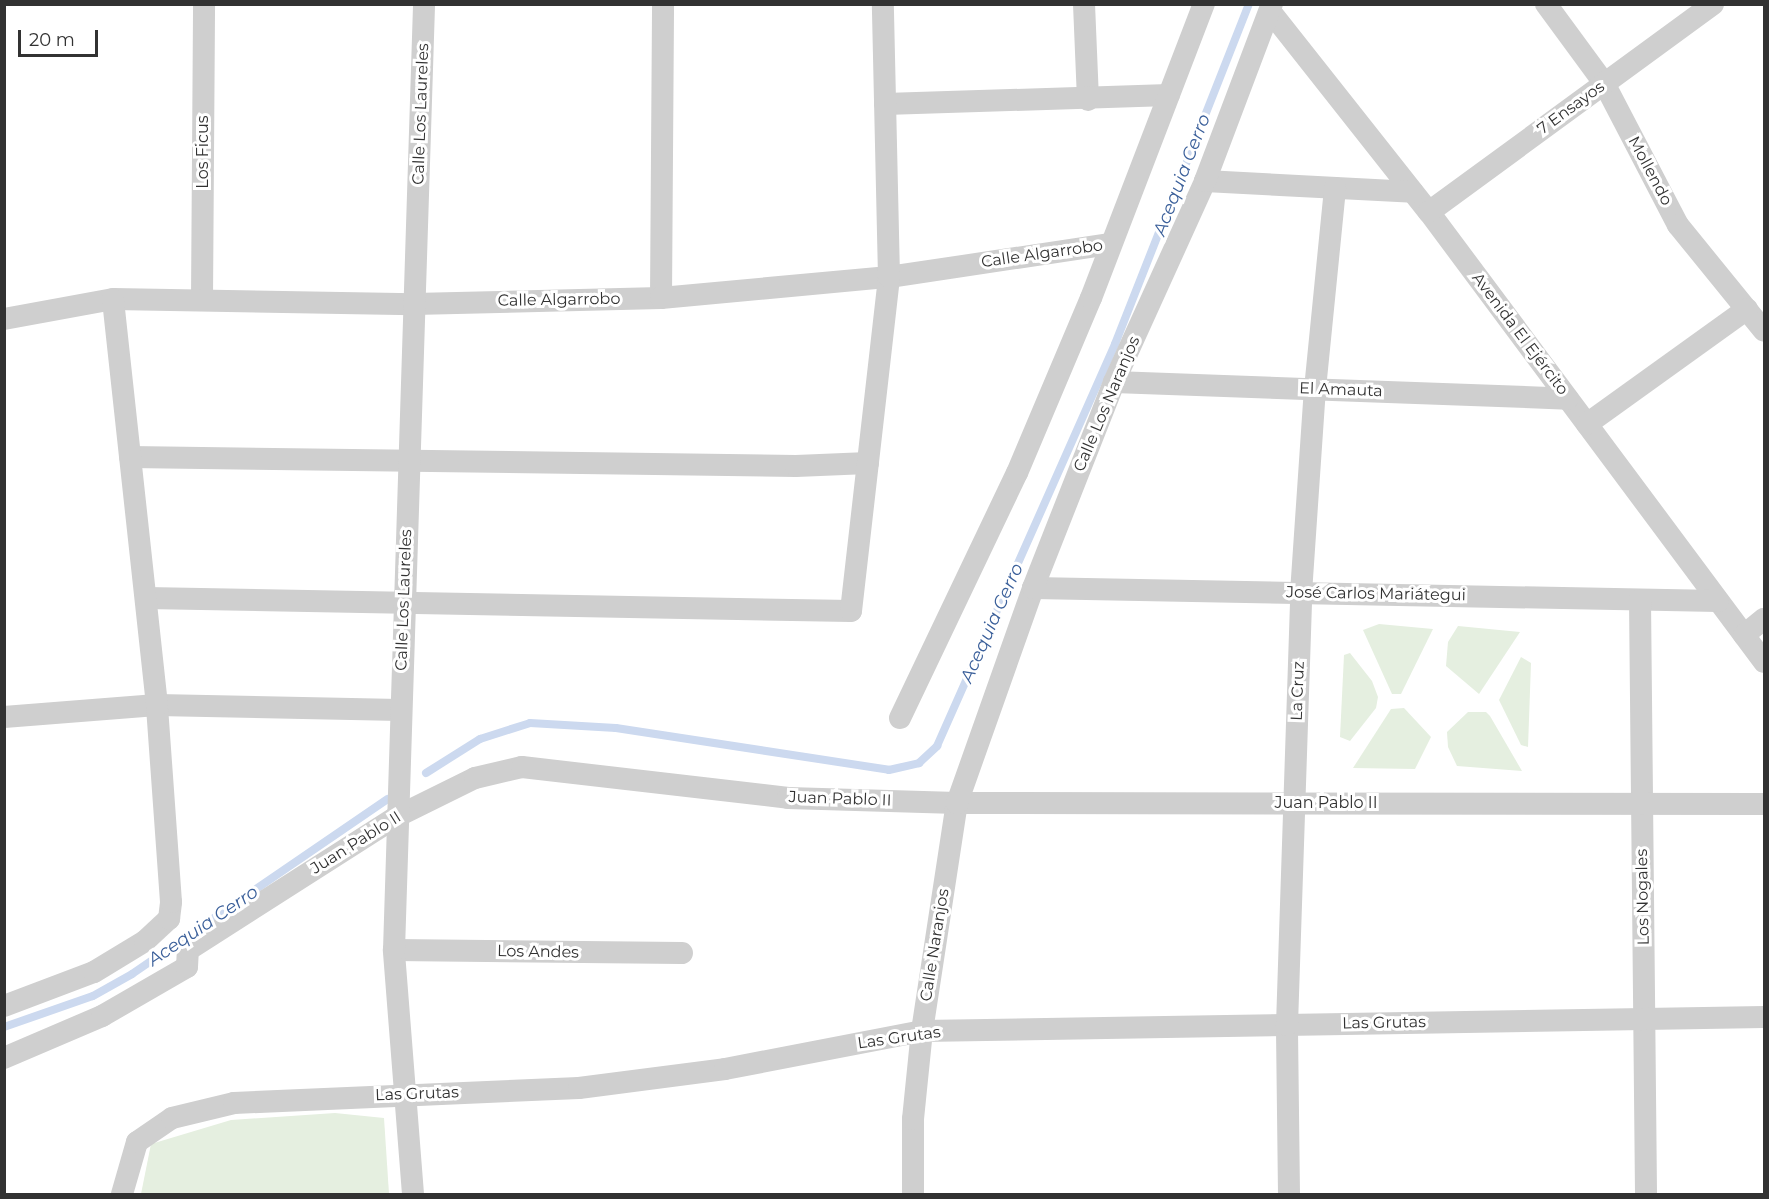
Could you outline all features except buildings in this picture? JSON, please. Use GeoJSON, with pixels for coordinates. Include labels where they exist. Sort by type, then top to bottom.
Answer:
{"type":"FeatureCollection","features":[{"type":"Feature","properties":{"kind":"street","name":"Los Ficus"},"geometry":{"type":"LineString","coordinates":[[202,298],[204,4]]}},
{"type":"Feature","properties":{"kind":"street","name":"Calle Los Laureles"},"geometry":{"type":"LineString","coordinates":[[413,1194],[393,950],[424,4]]}},
{"type":"Feature","properties":{"kind":"street"},"geometry":{"type":"LineString","coordinates":[[661,298],[663,4]]}},
{"type":"Feature","properties":{"kind":"street"},"geometry":{"type":"LineString","coordinates":[[146,598],[851,611],[889,277],[883,4]]}},
{"type":"Feature","properties":{"kind":"street"},"geometry":{"type":"LineString","coordinates":[[1084,4],[1088,100]]}},
{"type":"Feature","properties":{"kind":"street"},"geometry":{"type":"LineString","coordinates":[[900,718],[1017,473],[1112,244],[1204,4]]}},
{"type":"Feature","properties":{"kind":"street","name":"Mollendo"},"geometry":{"type":"LineString","coordinates":[[1546,4],[1604,83],[1678,225],[1764,331]]}},
{"type":"Feature","properties":{"kind":"street","name":"7 Ensayos"},"geometry":{"type":"LineString","coordinates":[[1429,212],[1713,4]]}},
{"type":"Feature","properties":{"kind":"street","name":"Calle Los Naranjos"},"geometry":{"type":"LineString","coordinates":[[957,803],[1033,588],[1114,382],[1205,181],[1271,8]]}},
{"type":"Feature","properties":{"kind":"street","name":"Avenida El Ejército"},"geometry":{"type":"LineString","coordinates":[[1271,8],[1429,212],[1764,662]]}},
{"type":"Feature","properties":{"kind":"street"},"geometry":{"type":"LineString","coordinates":[[885,104],[1088,100],[1169,95]]}},
{"type":"Feature","properties":{"kind":"street"},"geometry":{"type":"LineString","coordinates":[[1205,181],[1413,192]]}},
{"type":"Feature","properties":{"kind":"street","name":"La Cruz"},"geometry":{"type":"LineString","coordinates":[[1289,1194],[1287,1025],[1302,593],[1315,389],[1335,188]]}},
{"type":"Feature","properties":{"kind":"street","name":"Calle Algarrobo"},"geometry":{"type":"LineString","coordinates":[[4,319],[113,299],[202,298],[414,304],[661,298],[889,277],[1112,244]]}},
{"type":"Feature","properties":{"kind":"street"},"geometry":{"type":"LineString","coordinates":[[4,1006],[94,972],[145,941],[169,919],[171,902],[157,705],[113,299]]}},
{"type":"Feature","properties":{"kind":"street"},"geometry":{"type":"LineString","coordinates":[[1587,424],[1747,309]]}},
{"type":"Feature","properties":{"kind":"street","name":"El Amauta"},"geometry":{"type":"LineString","coordinates":[[1114,382],[1568,399]]}},
{"type":"Feature","properties":{"kind":"street"},"geometry":{"type":"LineString","coordinates":[[130,457],[796,466],[868,463]]}},
{"type":"Feature","properties":{"kind":"street","name":"José Carlos Mariátegui"},"geometry":{"type":"LineString","coordinates":[[1033,588],[1718,601]]}},
{"type":"Feature","properties":{"kind":"street","name":"Los Nogales"},"geometry":{"type":"LineString","coordinates":[[1640,600],[1646,1194]]}},
{"type":"Feature","properties":{"kind":"street"},"geometry":{"type":"LineString","coordinates":[[1744,635],[1764,619]]}},
{"type":"Feature","properties":{"kind":"street"},"geometry":{"type":"LineString","coordinates":[[4,717],[157,705],[400,710]]}},
{"type":"Feature","properties":{"kind":"street","name":"Juan Pablo II"},"geometry":{"type":"LineString","coordinates":[[4,1058],[102,1016],[187,967],[188,950],[397,809],[475,778],[522,767],[788,798],[957,803],[1642,806],[1764,804]]}},
{"type":"Feature","properties":{"kind":"street","name":"Calle Naranjos"},"geometry":{"type":"LineString","coordinates":[[913,1194],[913,1119],[922,1031],[957,803]]}},
{"type":"Feature","properties":{"kind":"street","name":"Los Andes"},"geometry":{"type":"LineString","coordinates":[[393,950],[682,953]]}},
{"type":"Feature","properties":{"kind":"street","name":"Las Grutas"},"geometry":{"type":"LineString","coordinates":[[122,1194],[137,1142],[172,1118],[234,1103],[590,1087],[725,1069],[922,1031],[1764,1017]]}},
{"type":"Feature","properties":{"kind":"green space"},"geometry":{"type":"Polygon","coordinates":[[[1379,624],[1433,629],[1401,694],[1392,694],[1363,630],[1379,624]]]}},
{"type":"Feature","properties":{"kind":"green space"},"geometry":{"type":"Polygon","coordinates":[[[1458,626],[1520,632],[1479,694],[1446,666],[1448,642],[1458,626]]]}},
{"type":"Feature","properties":{"kind":"green space"},"geometry":{"type":"Polygon","coordinates":[[[1350,653],[1372,681],[1378,697],[1376,708],[1350,741],[1340,737],[1344,655],[1350,653]]]}},
{"type":"Feature","properties":{"kind":"green space"},"geometry":{"type":"Polygon","coordinates":[[[1521,657],[1531,663],[1528,747],[1521,745],[1499,700],[1521,657]]]}},
{"type":"Feature","properties":{"kind":"green space"},"geometry":{"type":"Polygon","coordinates":[[[1404,708],[1431,737],[1415,769],[1353,768],[1391,709],[1404,708]]]}},
{"type":"Feature","properties":{"kind":"green space"},"geometry":{"type":"Polygon","coordinates":[[[1468,712],[1486,712],[1490,716],[1522,771],[1457,766],[1448,747],[1447,732],[1468,712]]]}},
{"type":"Feature","properties":{"kind":"green space"},"geometry":{"type":"Polygon","coordinates":[[[335,1113],[384,1118],[389,1194],[141,1194],[151,1144],[231,1120],[335,1113]]]}},
{"type":"Feature","properties":{"kind":"waterway","name":"Acequia Cerro"},"geometry":{"type":"LineString","coordinates":[[426,773],[480,739],[530,723],[616,728],[889,770],[919,763],[937,746],[1115,344],[1249,4]]}},
{"type":"Feature","properties":{"kind":"waterway","name":"Acequia Cerro"},"geometry":{"type":"LineString","coordinates":[[4,1027],[93,996],[132,974],[388,799]]}}]}
